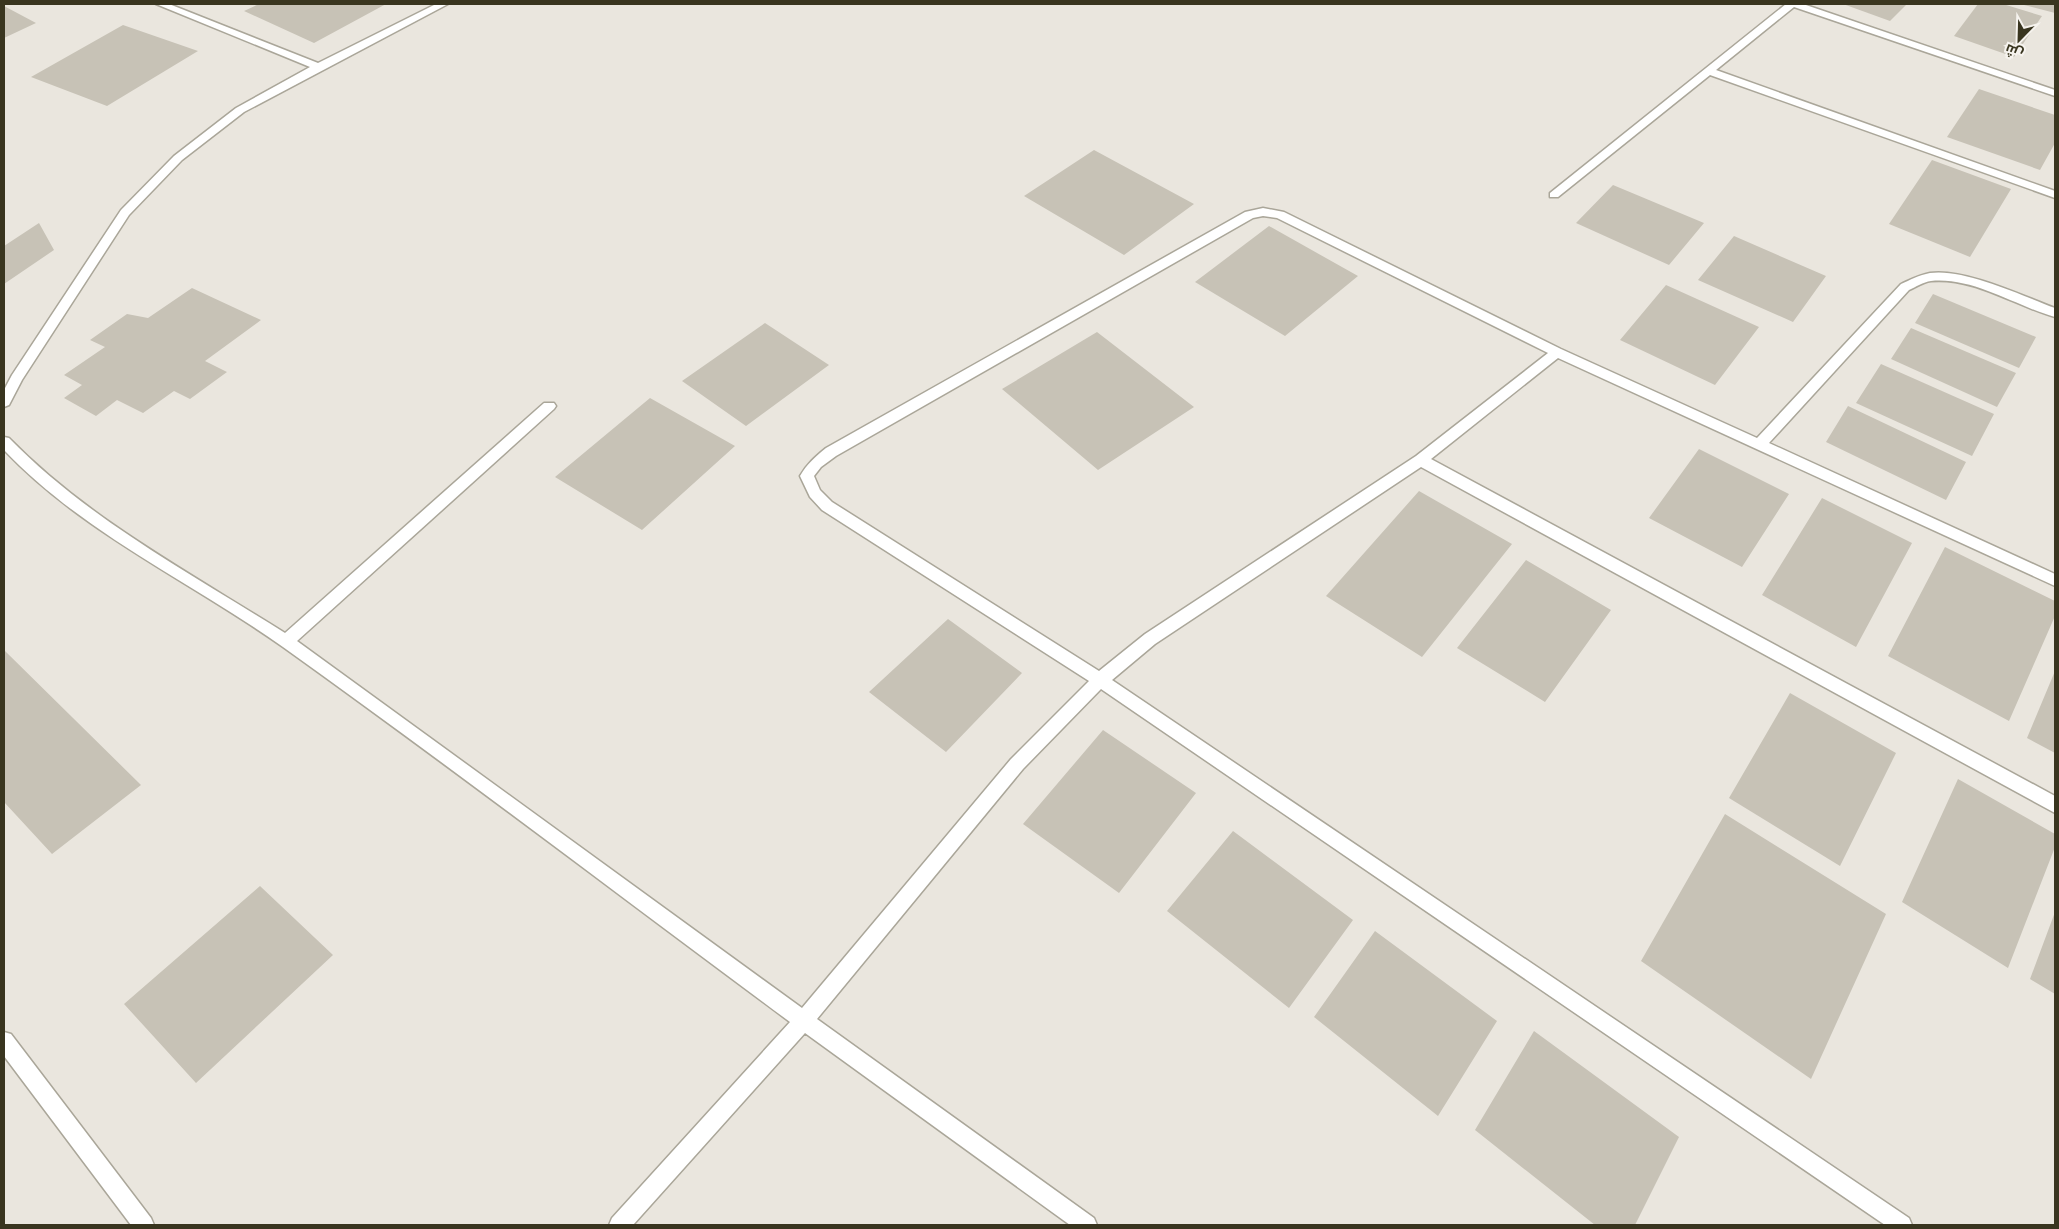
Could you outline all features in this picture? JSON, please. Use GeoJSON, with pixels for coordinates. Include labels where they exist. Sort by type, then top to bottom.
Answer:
{"type":"FeatureCollection","features":[{"type":"Feature","properties":{"kind":"street"},"geometry":{"type":"LineString","coordinates":[[161,4],[318,66]]}},
{"type":"Feature","properties":{"kind":"street"},"geometry":{"type":"LineString","coordinates":[[4,402],[16,378],[125,213],[178,158],[240,110],[318,66],[443,4]]}},
{"type":"Feature","properties":{"kind":"street"},"geometry":{"type":"LineString","coordinates":[[1554,195],[1793,4],[2055,93]]}},
{"type":"Feature","properties":{"kind":"street"},"geometry":{"type":"LineString","coordinates":[[1708,71],[2055,195]]}},
{"type":"Feature","properties":{"kind":"street"},"geometry":{"type":"LineString","coordinates":[[1902,1225],[1100,680],[827,506],[815,493],[807,476],[816,463],[1249,215],[1263,212],[1280,214],[1558,352],[2055,580]]}},
{"type":"Feature","properties":{"kind":"street"},"geometry":{"type":"LineString","coordinates":[[1760,444],[1905,287],[1918,281],[1933,276],[1958,279],[2055,314]]}},
{"type":"Feature","properties":{"kind":"street"},"geometry":{"type":"LineString","coordinates":[[618,1225],[804,1022],[1017,764],[1100,680],[1150,639],[1421,460],[1558,352]]}},
{"type":"Feature","properties":{"kind":"street"},"geometry":{"type":"LineString","coordinates":[[286,641],[548,406]]}},
{"type":"Feature","properties":{"kind":"street"},"geometry":{"type":"LineString","coordinates":[[4,442],[34,473],[91,518],[286,641],[804,1022],[1087,1225]]}},
{"type":"Feature","properties":{"kind":"street"},"geometry":{"type":"LineString","coordinates":[[1421,460],[2055,805]]}},
{"type":"Feature","properties":{"kind":"street"},"geometry":{"type":"LineString","coordinates":[[4,1041],[144,1225]]}},
{"type":"Feature","properties":{"kind":"building"},"geometry":{"type":"Polygon","coordinates":[[[259,4],[386,4],[314,43],[244,11],[259,4]]]}},
{"type":"Feature","properties":{"kind":"building"},"geometry":{"type":"Polygon","coordinates":[[[1843,4],[1907,4],[1890,21],[1843,4]]]}},
{"type":"Feature","properties":{"kind":"building"},"geometry":{"type":"Polygon","coordinates":[[[1978,4],[2003,4],[2042,16],[2014,57],[1954,36],[1978,4]]]}},
{"type":"Feature","properties":{"kind":"building"},"geometry":{"type":"Polygon","coordinates":[[[2020,4],[2055,4],[2055,13],[2020,4]]]}},
{"type":"Feature","properties":{"kind":"building"},"geometry":{"type":"Polygon","coordinates":[[[4,6],[36,23],[4,38],[4,6]]]}},
{"type":"Feature","properties":{"kind":"building"},"geometry":{"type":"Polygon","coordinates":[[[123,25],[198,51],[107,106],[31,77],[123,25]]]}},
{"type":"Feature","properties":{"kind":"building"},"geometry":{"type":"Polygon","coordinates":[[[1979,89],[2055,115],[2055,143],[2040,170],[1947,137],[1979,89]]]}},
{"type":"Feature","properties":{"kind":"building"},"geometry":{"type":"Polygon","coordinates":[[[1094,150],[1194,204],[1124,255],[1024,196],[1094,150]]]}},
{"type":"Feature","properties":{"kind":"building"},"geometry":{"type":"Polygon","coordinates":[[[1932,160],[2011,189],[1970,257],[1889,224],[1932,160]]]}},
{"type":"Feature","properties":{"kind":"building"},"geometry":{"type":"Polygon","coordinates":[[[1613,185],[1704,223],[1669,265],[1576,223],[1613,185]]]}},
{"type":"Feature","properties":{"kind":"building"},"geometry":{"type":"Polygon","coordinates":[[[39,223],[54,250],[4,284],[4,246],[39,223]]]}},
{"type":"Feature","properties":{"kind":"building"},"geometry":{"type":"Polygon","coordinates":[[[1269,226],[1358,276],[1285,336],[1195,282],[1269,226]]]}},
{"type":"Feature","properties":{"kind":"building"},"geometry":{"type":"Polygon","coordinates":[[[1734,236],[1826,276],[1793,322],[1698,280],[1734,236]]]}},
{"type":"Feature","properties":{"kind":"building"},"geometry":{"type":"Polygon","coordinates":[[[1666,285],[1759,327],[1715,385],[1620,340],[1666,285]]]}},
{"type":"Feature","properties":{"kind":"building"},"geometry":{"type":"Polygon","coordinates":[[[192,288],[261,320],[205,361],[227,372],[190,399],[174,391],[143,413],[117,400],[96,416],[64,398],[82,385],[64,375],[105,347],[90,340],[127,314],[148,318],[192,288]]]}},
{"type":"Feature","properties":{"kind":"building"},"geometry":{"type":"Polygon","coordinates":[[[1933,294],[2036,337],[2019,368],[1915,323],[1933,294]]]}},
{"type":"Feature","properties":{"kind":"building"},"geometry":{"type":"Polygon","coordinates":[[[765,323],[829,365],[746,426],[682,381],[765,323]]]}},
{"type":"Feature","properties":{"kind":"building"},"geometry":{"type":"Polygon","coordinates":[[[1911,328],[2016,373],[1997,407],[1891,359],[1911,328]]]}},
{"type":"Feature","properties":{"kind":"building"},"geometry":{"type":"Polygon","coordinates":[[[1097,332],[1194,407],[1098,470],[1002,389],[1097,332]]]}},
{"type":"Feature","properties":{"kind":"building"},"geometry":{"type":"Polygon","coordinates":[[[1881,364],[1994,414],[1972,456],[1856,403],[1881,364]]]}},
{"type":"Feature","properties":{"kind":"building"},"geometry":{"type":"Polygon","coordinates":[[[650,398],[735,446],[642,530],[555,477],[650,398]]]}},
{"type":"Feature","properties":{"kind":"building"},"geometry":{"type":"Polygon","coordinates":[[[1848,406],[1966,462],[1946,500],[1826,442],[1848,406]]]}},
{"type":"Feature","properties":{"kind":"building"},"geometry":{"type":"Polygon","coordinates":[[[1699,449],[1789,494],[1742,567],[1649,518],[1699,449]]]}},
{"type":"Feature","properties":{"kind":"building"},"geometry":{"type":"Polygon","coordinates":[[[1419,491],[1512,544],[1422,657],[1326,596],[1419,491]]]}},
{"type":"Feature","properties":{"kind":"building"},"geometry":{"type":"Polygon","coordinates":[[[1822,498],[1912,543],[1856,647],[1762,595],[1822,498]]]}},
{"type":"Feature","properties":{"kind":"building"},"geometry":{"type":"Polygon","coordinates":[[[1945,547],[2055,601],[2055,616],[2009,721],[1888,656],[1945,547]]]}},
{"type":"Feature","properties":{"kind":"building"},"geometry":{"type":"Polygon","coordinates":[[[1526,560],[1611,610],[1545,702],[1457,648],[1526,560]]]}},
{"type":"Feature","properties":{"kind":"building"},"geometry":{"type":"Polygon","coordinates":[[[948,619],[1022,673],[946,752],[869,692],[948,619]]]}},
{"type":"Feature","properties":{"kind":"building"},"geometry":{"type":"Polygon","coordinates":[[[4,650],[141,785],[52,854],[4,802],[4,650]]]}},
{"type":"Feature","properties":{"kind":"building"},"geometry":{"type":"Polygon","coordinates":[[[2055,671],[2055,753],[2027,738],[2055,671]]]}},
{"type":"Feature","properties":{"kind":"building"},"geometry":{"type":"Polygon","coordinates":[[[1790,693],[1896,753],[1840,866],[1729,798],[1790,693]]]}},
{"type":"Feature","properties":{"kind":"building"},"geometry":{"type":"Polygon","coordinates":[[[1103,730],[1196,793],[1119,893],[1023,824],[1103,730]]]}},
{"type":"Feature","properties":{"kind":"building"},"geometry":{"type":"Polygon","coordinates":[[[1958,779],[2055,834],[2055,847],[2008,968],[1902,902],[1958,779]]]}},
{"type":"Feature","properties":{"kind":"building"},"geometry":{"type":"Polygon","coordinates":[[[1725,814],[1886,914],[1811,1079],[1641,961],[1725,814]]]}},
{"type":"Feature","properties":{"kind":"building"},"geometry":{"type":"Polygon","coordinates":[[[1233,831],[1353,920],[1289,1008],[1167,911],[1233,831]]]}},
{"type":"Feature","properties":{"kind":"building"},"geometry":{"type":"Polygon","coordinates":[[[260,886],[333,955],[196,1083],[124,1004],[260,886]]]}},
{"type":"Feature","properties":{"kind":"building"},"geometry":{"type":"Polygon","coordinates":[[[2055,912],[2055,994],[2030,979],[2055,912]]]}},
{"type":"Feature","properties":{"kind":"building"},"geometry":{"type":"Polygon","coordinates":[[[1375,931],[1497,1021],[1438,1116],[1314,1017],[1375,931]]]}},
{"type":"Feature","properties":{"kind":"building"},"geometry":{"type":"Polygon","coordinates":[[[1534,1031],[1679,1137],[1635,1225],[1595,1225],[1475,1130],[1534,1031]]]}}]}
